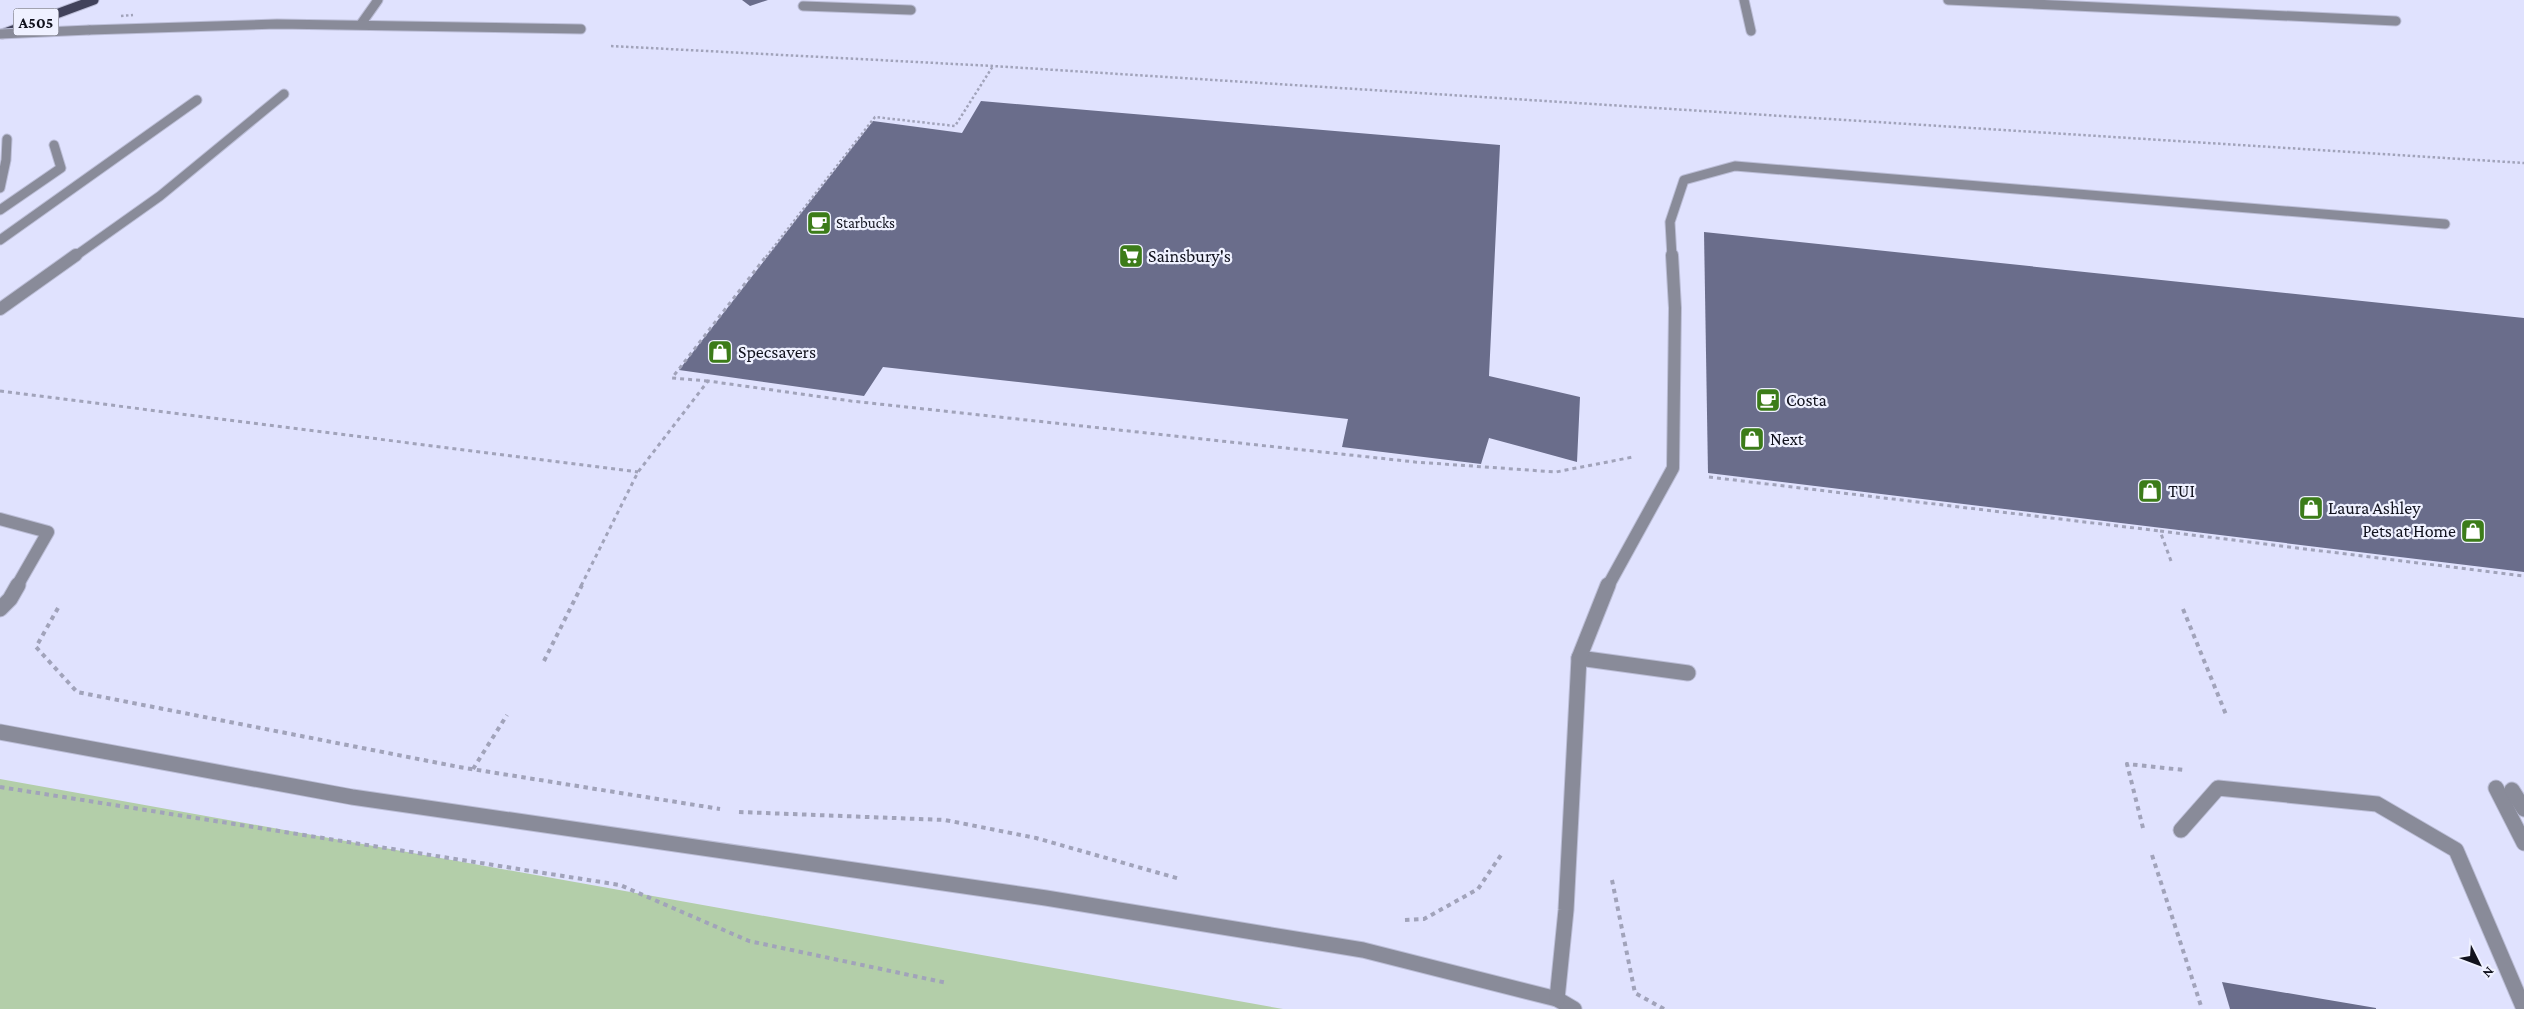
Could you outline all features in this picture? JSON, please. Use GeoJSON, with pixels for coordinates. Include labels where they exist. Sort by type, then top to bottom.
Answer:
{"type":"FeatureCollection","features":[{"type":"Feature","properties":{"kind":"main road","name":"A505"},"geometry":{"type":"LineString","coordinates":[[0,34],[94,0]]}},
{"type":"Feature","properties":{"kind":"street"},"geometry":{"type":"LineString","coordinates":[[361,24],[378,0]]}},
{"type":"Feature","properties":{"kind":"street"},"geometry":{"type":"LineString","coordinates":[[873,9],[878,0]]}},
{"type":"Feature","properties":{"kind":"street"},"geometry":{"type":"LineString","coordinates":[[1744,0],[1751,31]]}},
{"type":"Feature","properties":{"kind":"street"},"geometry":{"type":"LineString","coordinates":[[1948,0],[2073,3],[2396,21]]}},
{"type":"Feature","properties":{"kind":"street"},"geometry":{"type":"LineString","coordinates":[[803,6],[911,10]]}},
{"type":"Feature","properties":{"kind":"street"},"geometry":{"type":"LineString","coordinates":[[0,34],[89,30],[361,24],[581,29]]}},
{"type":"Feature","properties":{"kind":"street"},"geometry":{"type":"LineString","coordinates":[[0,309],[160,196],[284,94]]}},
{"type":"Feature","properties":{"kind":"street"},"geometry":{"type":"LineString","coordinates":[[0,240],[196,100]]}},
{"type":"Feature","properties":{"kind":"street"},"geometry":{"type":"LineString","coordinates":[[0,188],[6,160],[7,139]]}},
{"type":"Feature","properties":{"kind":"street"},"geometry":{"type":"LineString","coordinates":[[0,210],[61,168],[54,145]]}},
{"type":"Feature","properties":{"kind":"street"},"geometry":{"type":"LineString","coordinates":[[1557,999],[1566,910],[1578,658],[1606,589],[1673,468],[1675,308],[1670,222],[1684,180],[1735,166],[2445,224]]}},
{"type":"Feature","properties":{"kind":"street"},"geometry":{"type":"LineString","coordinates":[[0,519],[48,532],[10,599],[0,609]]}},
{"type":"Feature","properties":{"kind":"street"},"geometry":{"type":"LineString","coordinates":[[1578,658],[1688,673]]}},
{"type":"Feature","properties":{"kind":"street"},"geometry":{"type":"LineString","coordinates":[[0,732],[352,798],[1037,896],[1363,950],[1557,999],[1574,1009]]}},
{"type":"Feature","properties":{"kind":"street"},"geometry":{"type":"LineString","coordinates":[[2180,830],[2218,788],[2377,804],[2456,850],[2524,1009]]}},
{"type":"Feature","properties":{"kind":"street"},"geometry":{"type":"LineString","coordinates":[[2496,788],[2524,843]]}},
{"type":"Feature","properties":{"kind":"street"},"geometry":{"type":"LineString","coordinates":[[2512,790],[2524,809]]}},
{"type":"Feature","properties":{"kind":"path"},"geometry":{"type":"LineString","coordinates":[[611,46],[993,66],[2524,163]]}},
{"type":"Feature","properties":{"kind":"path"},"geometry":{"type":"LineString","coordinates":[[993,66],[955,126],[874,117],[722,310],[672,378],[708,381],[851,401],[1415,462],[1556,472],[1633,457]]}},
{"type":"Feature","properties":{"kind":"path"},"geometry":{"type":"LineString","coordinates":[[544,660],[638,472],[708,381]]}},
{"type":"Feature","properties":{"kind":"path"},"geometry":{"type":"LineString","coordinates":[[0,391],[561,460],[638,472]]}},
{"type":"Feature","properties":{"kind":"path"},"geometry":{"type":"LineString","coordinates":[[1706,477],[2524,576]]}},
{"type":"Feature","properties":{"kind":"path"},"geometry":{"type":"LineString","coordinates":[[2160,531],[2171,561]]}},
{"type":"Feature","properties":{"kind":"path"},"geometry":{"type":"LineString","coordinates":[[58,608],[36,647],[77,692],[474,769],[738,812],[945,820],[1036,838],[1189,882]]}},
{"type":"Feature","properties":{"kind":"path"},"geometry":{"type":"LineString","coordinates":[[2183,609],[2227,717]]}},
{"type":"Feature","properties":{"kind":"path"},"geometry":{"type":"LineString","coordinates":[[474,769],[507,715]]}},
{"type":"Feature","properties":{"kind":"path"},"geometry":{"type":"LineString","coordinates":[[2146,838],[2126,764],[2191,770]]}},
{"type":"Feature","properties":{"kind":"path"},"geometry":{"type":"LineString","coordinates":[[0,787],[620,885],[749,942],[947,983]]}},
{"type":"Feature","properties":{"kind":"path"},"geometry":{"type":"LineString","coordinates":[[2149,848],[2202,1009]]}},
{"type":"Feature","properties":{"kind":"path"},"geometry":{"type":"LineString","coordinates":[[1396,920],[1424,920],[1478,889],[1500,855]]}},
{"type":"Feature","properties":{"kind":"path"},"geometry":{"type":"LineString","coordinates":[[1612,880],[1635,993],[1664,1009]]}},
{"type":"Feature","properties":{"kind":"green space"},"geometry":{"type":"Polygon","coordinates":[[[0,779],[1283,1009],[0,1009],[0,779]]]}},
{"type":"Feature","properties":{"kind":"building"},"geometry":{"type":"Polygon","coordinates":[[[742,0],[768,0],[750,6],[742,0]]]}},
{"type":"Feature","properties":{"kind":"building","name":"Sainsbury's"},"geometry":{"type":"Polygon","coordinates":[[[981,101],[1500,145],[1489,376],[1580,397],[1577,462],[1489,438],[1481,464],[1342,447],[1348,419],[883,367],[864,396],[679,370],[873,121],[962,133],[981,101]]]}},
{"type":"Feature","properties":{"kind":"building"},"geometry":{"type":"Polygon","coordinates":[[[1704,232],[2524,318],[2524,572],[1708,473],[1704,232]]]}},
{"type":"Feature","properties":{"kind":"building"},"geometry":{"type":"Polygon","coordinates":[[[2222,982],[2376,1008],[2376,1009],[2230,1009],[2222,982]]]}},
{"type":"Feature","properties":{"kind":"place","name":"Starbucks"},"geometry":{"type":"Point","coordinates":[819,223]}},
{"type":"Feature","properties":{"kind":"place","name":"Sainsbury's"},"geometry":{"type":"Point","coordinates":[1131,256]}},
{"type":"Feature","properties":{"kind":"place","name":"Specsavers"},"geometry":{"type":"Point","coordinates":[720,352]}},
{"type":"Feature","properties":{"kind":"place","name":"Costa"},"geometry":{"type":"Point","coordinates":[1768,400]}},
{"type":"Feature","properties":{"kind":"place","name":"Next"},"geometry":{"type":"Point","coordinates":[1752,439]}},
{"type":"Feature","properties":{"kind":"place","name":"TUI"},"geometry":{"type":"Point","coordinates":[2150,491]}},
{"type":"Feature","properties":{"kind":"place","name":"Laura Ashley"},"geometry":{"type":"Point","coordinates":[2311,508]}},
{"type":"Feature","properties":{"kind":"place","name":"Pets at Home"},"geometry":{"type":"Point","coordinates":[2473,531]}}]}
